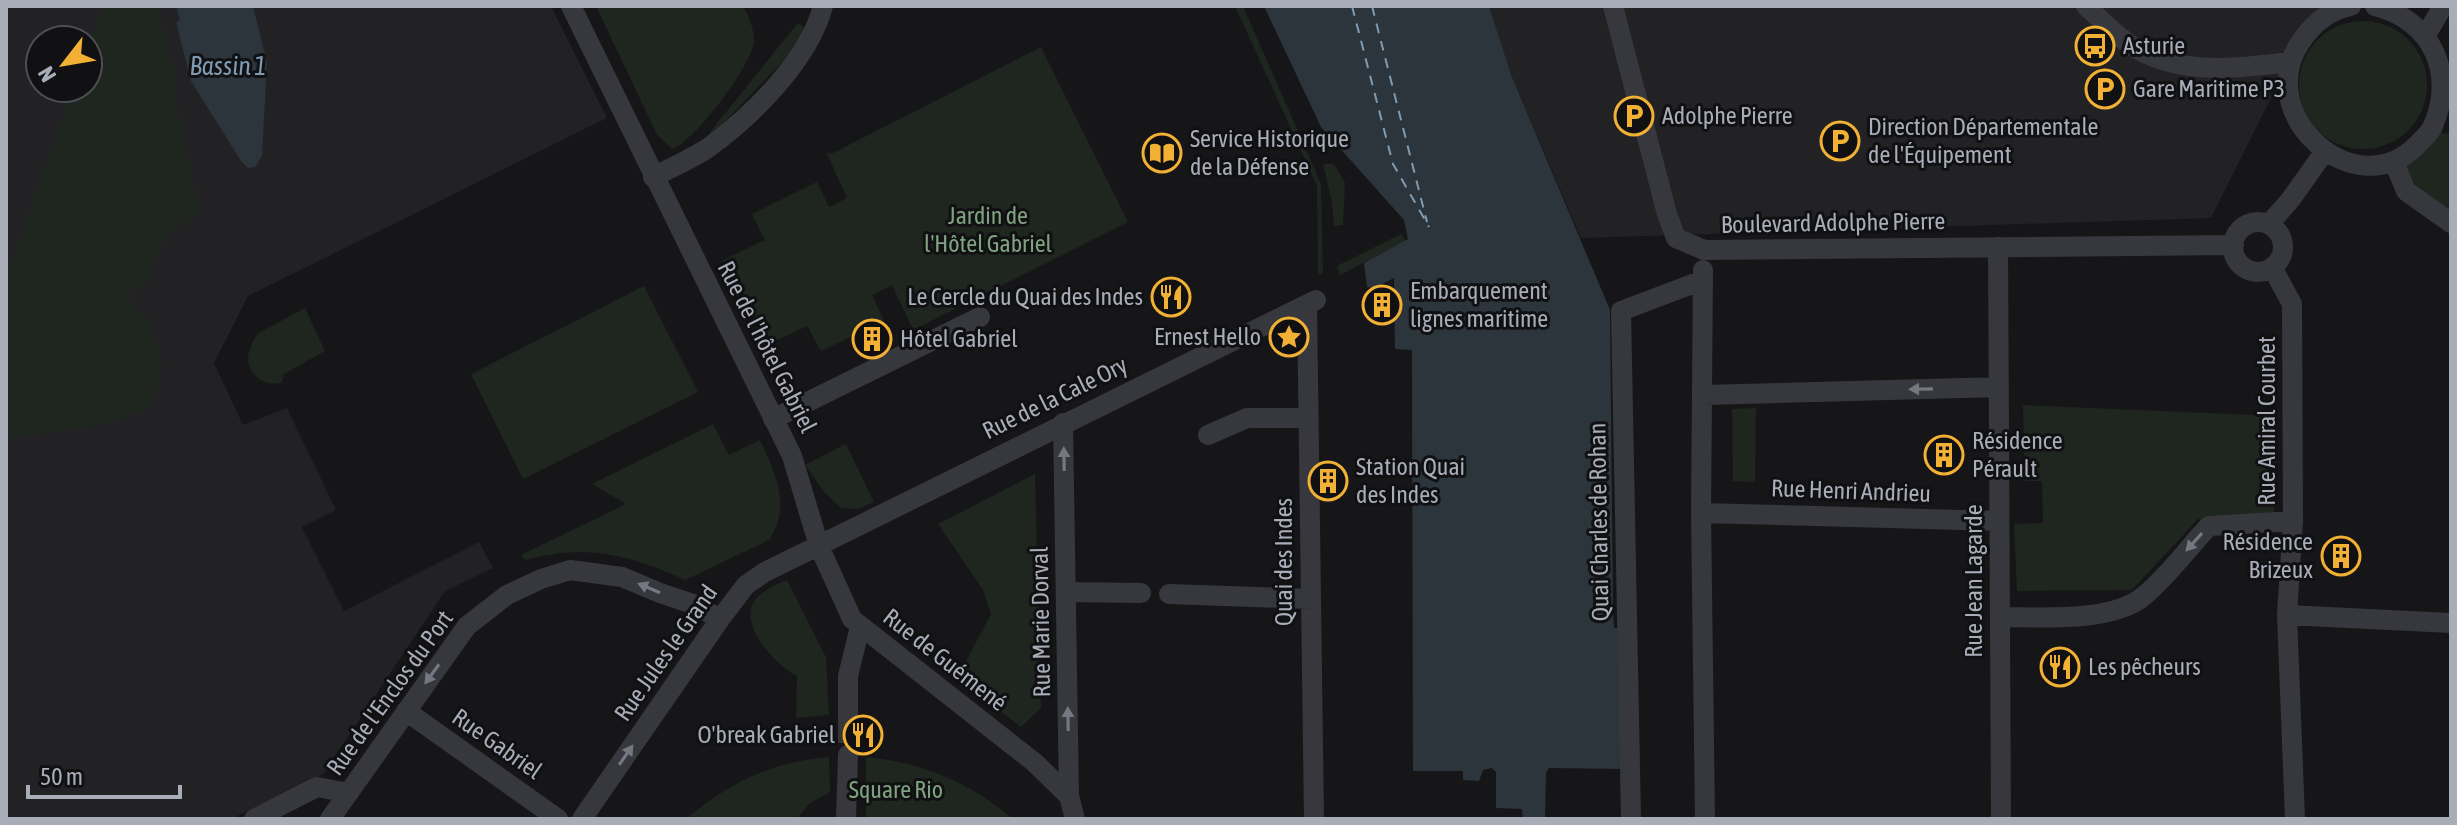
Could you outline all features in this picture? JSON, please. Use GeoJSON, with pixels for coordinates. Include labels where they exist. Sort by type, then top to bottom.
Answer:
{"type":"FeatureCollection","features":[{"type":"Feature","properties":{"kind":"street","name":"Rue de l'hôtel Gabriel"},"geometry":{"type":"LineString","coordinates":[[571,6],[792,456],[819,546],[852,619],[860,627]]}},
{"type":"Feature","properties":{"kind":"street"},"geometry":{"type":"LineString","coordinates":[[653,177],[706,149],[751,112],[797,61],[823,6]]}},
{"type":"Feature","properties":{"kind":"street","name":"Boulevard Adolphe Pierre"},"geometry":{"type":"LineString","coordinates":[[1613,6],[1667,214],[1676,238],[1704,250],[2234,245]]}},
{"type":"Feature","properties":{"kind":"street"},"geometry":{"type":"LineString","coordinates":[[2086,6],[2116,33],[2149,56],[2209,68],[2244,68],[2289,62]]}},
{"type":"Feature","properties":{"kind":"street"},"geometry":{"type":"LineString","coordinates":[[2351,6],[2323,17],[2310,28],[2289,62],[2292,108],[2305,133],[2325,151],[2356,164],[2394,162],[2441,133],[2445,77],[2436,50],[2426,35],[2398,12],[2375,6]]}},
{"type":"Feature","properties":{"kind":"street"},"geometry":{"type":"LineString","coordinates":[[2426,35],[2443,6]]}},
{"type":"Feature","properties":{"kind":"street"},"geometry":{"type":"LineString","coordinates":[[2269,224],[2325,151]]}},
{"type":"Feature","properties":{"kind":"street"},"geometry":{"type":"LineString","coordinates":[[2394,162],[2406,191],[2451,223]]}},
{"type":"Feature","properties":{"kind":"street"},"geometry":{"type":"LineString","coordinates":[[2249,224],[2269,224],[2279,233],[2283,245],[2281,257],[2272,267],[2260,272],[2246,268],[2236,258],[2234,245],[2238,232],[2249,224]]}},
{"type":"Feature","properties":{"kind":"street","name":"Rue Jean Lagarde"},"geometry":{"type":"LineString","coordinates":[[1998,247],[2001,819]]}},
{"type":"Feature","properties":{"kind":"street"},"geometry":{"type":"LineString","coordinates":[[1704,250],[1701,513],[1705,819]]}},
{"type":"Feature","properties":{"kind":"street","name":"Rue Amiral Courbet"},"geometry":{"type":"LineString","coordinates":[[2272,267],[2292,304],[2293,521],[2287,615],[2295,819]]}},
{"type":"Feature","properties":{"kind":"street","name":"Quai Charles de Rohan"},"geometry":{"type":"LineString","coordinates":[[1631,819],[1621,311],[1703,280]]}},
{"type":"Feature","properties":{"kind":"street","name":"Quai des Indes"},"geometry":{"type":"LineString","coordinates":[[1312,302],[1309,418],[1314,819]]}},
{"type":"Feature","properties":{"kind":"street","name":"Rue de la Cale Ory"},"geometry":{"type":"LineString","coordinates":[[819,546],[1312,302]]}},
{"type":"Feature","properties":{"kind":"street"},"geometry":{"type":"LineString","coordinates":[[773,419],[980,317]]}},
{"type":"Feature","properties":{"kind":"street"},"geometry":{"type":"LineString","coordinates":[[1702,395],[1999,387]]}},
{"type":"Feature","properties":{"kind":"street"},"geometry":{"type":"LineString","coordinates":[[1208,435],[1247,418],[1309,418]]}},
{"type":"Feature","properties":{"kind":"street","name":"Rue Marie Dorval"},"geometry":{"type":"LineString","coordinates":[[1063,423],[1069,796],[1075,819]]}},
{"type":"Feature","properties":{"kind":"street","name":"Rue Henri Andrieu"},"geometry":{"type":"LineString","coordinates":[[1701,513],[1999,521]]}},
{"type":"Feature","properties":{"kind":"street"},"geometry":{"type":"LineString","coordinates":[[2000,617],[2084,616],[2129,605],[2145,596],[2209,526],[2293,521]]}},
{"type":"Feature","properties":{"kind":"street","name":"Rue Jules le Grand"},"geometry":{"type":"LineString","coordinates":[[582,819],[746,585],[765,572],[819,546]]}},
{"type":"Feature","properties":{"kind":"street","name":"Rue de l'Enclos du Port"},"geometry":{"type":"LineString","coordinates":[[330,819],[467,626],[507,595],[570,570],[622,577],[693,604],[720,619]]}},
{"type":"Feature","properties":{"kind":"street"},"geometry":{"type":"LineString","coordinates":[[1066,592],[1141,593]]}},
{"type":"Feature","properties":{"kind":"street"},"geometry":{"type":"LineString","coordinates":[[1169,594],[1311,599]]}},
{"type":"Feature","properties":{"kind":"street"},"geometry":{"type":"LineString","coordinates":[[2287,615],[2451,623]]}},
{"type":"Feature","properties":{"kind":"street"},"geometry":{"type":"LineString","coordinates":[[848,723],[848,676],[860,627]]}},
{"type":"Feature","properties":{"kind":"street","name":"Rue de Guémené"},"geometry":{"type":"LineString","coordinates":[[860,627],[1034,762],[1069,796]]}},
{"type":"Feature","properties":{"kind":"street","name":"Rue Gabriel"},"geometry":{"type":"LineString","coordinates":[[406,711],[558,819]]}},
{"type":"Feature","properties":{"kind":"street"},"geometry":{"type":"LineString","coordinates":[[846,819],[848,755]]}},
{"type":"Feature","properties":{"kind":"street"},"geometry":{"type":"LineString","coordinates":[[254,819],[317,787],[349,793]]}},
{"type":"Feature","properties":{"kind":"shaded area"},"geometry":{"type":"Polygon","coordinates":[[[6,6],[551,6],[607,118],[248,296],[214,363],[243,425],[287,408],[336,510],[302,527],[344,611],[479,542],[493,568],[445,591],[323,774],[231,819],[6,819],[6,6]]]}},
{"type":"Feature","properties":{"kind":"shaded area"},"geometry":{"type":"Polygon","coordinates":[[[1489,6],[2351,6],[2340,8],[2289,62],[2211,218],[1581,238],[1512,77],[1489,6]]]}},
{"type":"Feature","properties":{"kind":"green space"},"geometry":{"type":"Polygon","coordinates":[[[102,6],[158,6],[177,85],[176,99],[200,215],[171,233],[160,249],[150,281],[128,293],[135,310],[149,318],[162,364],[152,407],[98,424],[6,438],[6,276],[67,104],[104,104],[104,24],[96,24],[102,6]]]}},
{"type":"Feature","properties":{"kind":"green space"},"geometry":{"type":"Polygon","coordinates":[[[596,6],[743,6],[751,23],[754,42],[744,67],[708,118],[672,149],[657,135],[596,6]]]}},
{"type":"Feature","properties":{"kind":"green space"},"geometry":{"type":"Polygon","coordinates":[[[1235,6],[1243,6],[1321,184],[1323,273],[1318,275],[1317,186],[1235,6]]]}},
{"type":"Feature","properties":{"kind":"green space"},"geometry":{"type":"Polygon","coordinates":[[[2363,21],[2388,26],[2408,40],[2422,60],[2427,85],[2422,110],[2408,130],[2388,144],[2363,149],[2338,144],[2318,130],[2304,110],[2299,85],[2304,60],[2318,40],[2338,26],[2363,21]]]}},
{"type":"Feature","properties":{"kind":"green space"},"geometry":{"type":"Polygon","coordinates":[[[797,24],[802,25],[804,31],[787,57],[711,136],[710,132],[797,24]]]}},
{"type":"Feature","properties":{"kind":"green space","name":"Jardin de l'Hôtel Gabriel"},"geometry":{"type":"Polygon","coordinates":[[[1041,47],[1128,222],[914,332],[892,285],[872,295],[884,321],[821,351],[807,326],[763,347],[755,331],[758,323],[737,280],[730,279],[721,261],[765,240],[752,214],[817,182],[829,207],[847,198],[826,152],[831,154],[1041,47]]]}},
{"type":"Feature","properties":{"kind":"green space"},"geometry":{"type":"Polygon","coordinates":[[[2431,131],[2451,134],[2451,223],[2406,191],[2394,162],[2431,131]]]}},
{"type":"Feature","properties":{"kind":"green space"},"geometry":{"type":"Polygon","coordinates":[[[1323,164],[1334,164],[1345,183],[1343,225],[1334,226],[1323,164]]]}},
{"type":"Feature","properties":{"kind":"green space"},"geometry":{"type":"Polygon","coordinates":[[[1401,234],[1406,241],[1340,275],[1337,266],[1401,234]]]}},
{"type":"Feature","properties":{"kind":"green space"},"geometry":{"type":"Polygon","coordinates":[[[644,286],[698,392],[523,479],[471,374],[644,286]]]}},
{"type":"Feature","properties":{"kind":"green space"},"geometry":{"type":"Polygon","coordinates":[[[305,308],[325,351],[284,374],[282,382],[270,383],[259,379],[251,371],[248,359],[257,334],[305,308]]]}},
{"type":"Feature","properties":{"kind":"green space"},"geometry":{"type":"Polygon","coordinates":[[[2023,405],[2278,416],[2274,514],[2198,519],[2132,590],[2017,591],[2014,524],[2043,523],[2042,481],[2025,481],[2023,405]]]}},
{"type":"Feature","properties":{"kind":"green space"},"geometry":{"type":"Polygon","coordinates":[[[1756,408],[1755,482],[1733,481],[1732,409],[1756,408]]]}},
{"type":"Feature","properties":{"kind":"green space"},"geometry":{"type":"Polygon","coordinates":[[[713,424],[729,455],[760,440],[779,489],[779,515],[769,540],[685,580],[645,564],[606,554],[568,553],[525,560],[521,555],[626,504],[592,484],[713,424]]]}},
{"type":"Feature","properties":{"kind":"green space"},"geometry":{"type":"Polygon","coordinates":[[[846,444],[874,502],[858,509],[841,508],[824,492],[805,465],[846,444]]]}},
{"type":"Feature","properties":{"kind":"green space"},"geometry":{"type":"Polygon","coordinates":[[[1035,474],[1041,708],[1021,727],[957,678],[991,614],[983,590],[938,524],[1035,474]]]}},
{"type":"Feature","properties":{"kind":"green space"},"geometry":{"type":"Polygon","coordinates":[[[787,580],[826,657],[829,715],[796,718],[797,676],[770,654],[751,621],[755,600],[787,580]]]}},
{"type":"Feature","properties":{"kind":"green space"},"geometry":{"type":"Polygon","coordinates":[[[829,757],[830,792],[809,804],[797,819],[687,818],[719,794],[752,776],[788,764],[829,757]]]}},
{"type":"Feature","properties":{"kind":"green space","name":"Square Rio"},"geometry":{"type":"Polygon","coordinates":[[[866,757],[907,764],[945,776],[980,795],[1013,819],[866,819],[866,757]]]}},
{"type":"Feature","properties":{"kind":"water","name":"Bassin 1"},"geometry":{"type":"Polygon","coordinates":[[[176,6],[253,6],[267,63],[262,156],[255,167],[248,168],[241,161],[191,81],[176,22],[180,20],[176,6]]]}},
{"type":"Feature","properties":{"kind":"water"},"geometry":{"type":"Polygon","coordinates":[[[1264,6],[1489,6],[1512,77],[1610,310],[1613,615],[1614,628],[1620,628],[1626,769],[1549,768],[1546,773],[1545,819],[1523,819],[1522,809],[1496,808],[1496,772],[1492,768],[1483,770],[1479,781],[1463,780],[1463,771],[1413,771],[1412,350],[1395,349],[1394,278],[1374,288],[1367,287],[1364,263],[1408,239],[1404,220],[1321,127],[1264,6]]]}},
{"type":"Feature","properties":{"kind":"ferry route"},"geometry":{"type":"LineString","coordinates":[[1352,6],[1393,164],[1429,227]]}},
{"type":"Feature","properties":{"kind":"ferry route"},"geometry":{"type":"LineString","coordinates":[[1372,6],[1427,222]]}},
{"type":"Feature","properties":{"kind":"tunnel"},"geometry":{"type":"LineString","coordinates":[[848,723],[848,755]]}},
{"type":"Feature","properties":{"kind":"place","name":"Asturie"},"geometry":{"type":"Point","coordinates":[2095,46]}},
{"type":"Feature","properties":{"kind":"place","name":"Gare Maritime P3"},"geometry":{"type":"Point","coordinates":[2105,89]}},
{"type":"Feature","properties":{"kind":"place","name":"Adolphe Pierre"},"geometry":{"type":"Point","coordinates":[1634,116]}},
{"type":"Feature","properties":{"kind":"place","name":"Direction Départementale de l'Équipement"},"geometry":{"type":"Point","coordinates":[1840,141]}},
{"type":"Feature","properties":{"kind":"place","name":"Service Historique de la Défense"},"geometry":{"type":"Point","coordinates":[1162,153]}},
{"type":"Feature","properties":{"kind":"place","name":"Le Cercle du Quai des Indes"},"geometry":{"type":"Point","coordinates":[1171,297]}},
{"type":"Feature","properties":{"kind":"place","name":"Embarquement lignes maritime"},"geometry":{"type":"Point","coordinates":[1382,305]}},
{"type":"Feature","properties":{"kind":"place","name":"Ernest Hello"},"geometry":{"type":"Point","coordinates":[1289,337]}},
{"type":"Feature","properties":{"kind":"place","name":"Hôtel Gabriel"},"geometry":{"type":"Point","coordinates":[872,339]}},
{"type":"Feature","properties":{"kind":"place","name":"Résidence Pérault"},"geometry":{"type":"Point","coordinates":[1944,455]}},
{"type":"Feature","properties":{"kind":"place","name":"Station Quai des Indes"},"geometry":{"type":"Point","coordinates":[1328,481]}},
{"type":"Feature","properties":{"kind":"place","name":"Résidence Brizeux"},"geometry":{"type":"Point","coordinates":[2341,556]}},
{"type":"Feature","properties":{"kind":"place","name":"Les pêcheurs"},"geometry":{"type":"Point","coordinates":[2060,667]}},
{"type":"Feature","properties":{"kind":"place","name":"O'break Gabriel"},"geometry":{"type":"Point","coordinates":[863,735]}}]}
